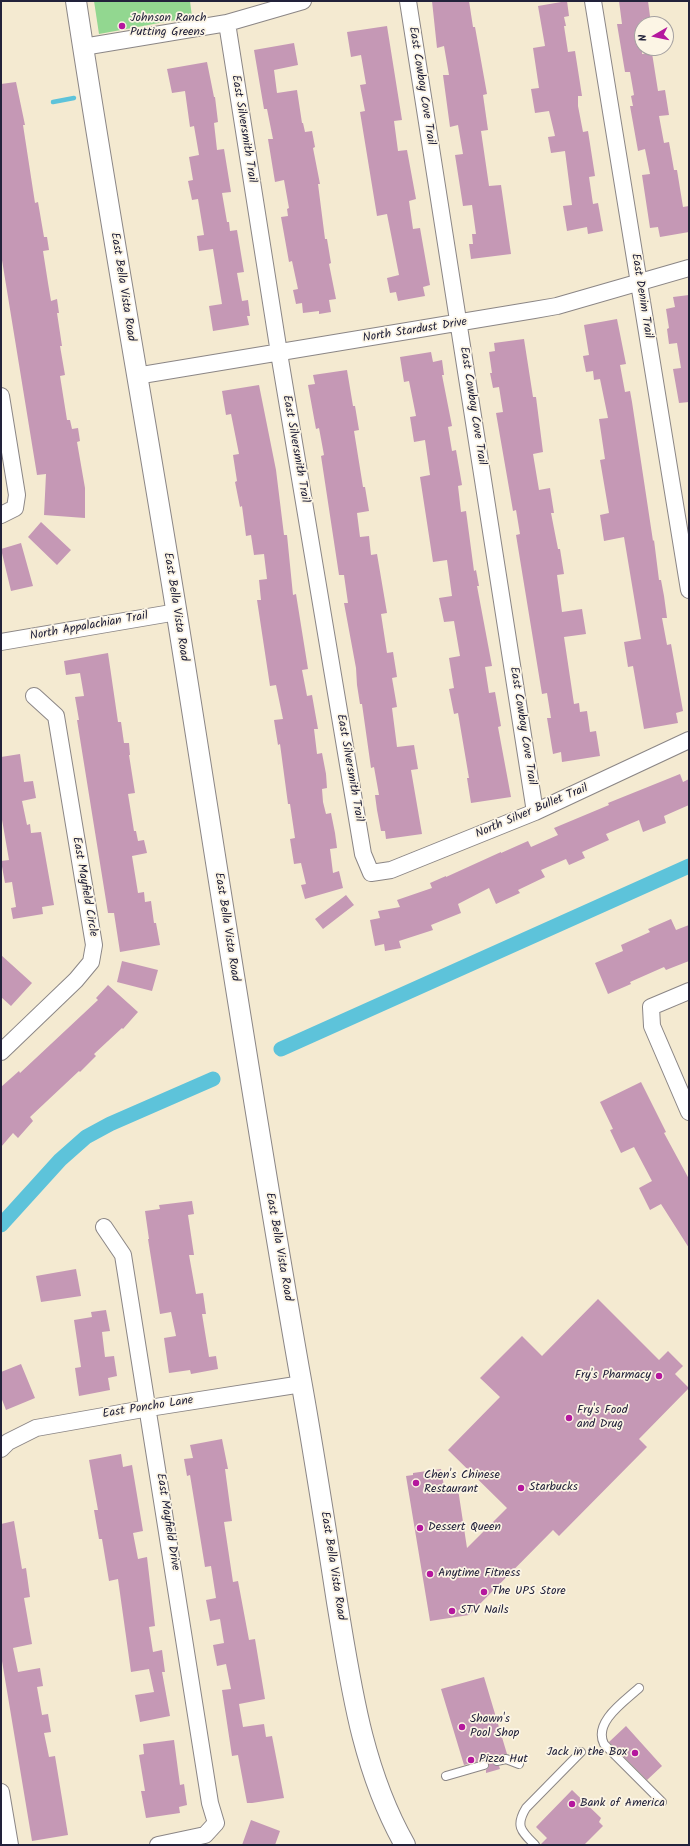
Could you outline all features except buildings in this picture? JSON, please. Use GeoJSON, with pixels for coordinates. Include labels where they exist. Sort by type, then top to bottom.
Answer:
{"type":"FeatureCollection","features":[{"type":"Feature","properties":{"kind":"street","name":"East Bella Vista Road"},"geometry":{"type":"LineString","coordinates":[[76,1],[136,376],[177,612],[251,1091],[358,1720],[368,1759],[380,1795],[405,1845]]}},
{"type":"Feature","properties":{"kind":"street"},"geometry":{"type":"LineString","coordinates":[[83,47],[227,24],[303,1]]}},
{"type":"Feature","properties":{"kind":"street","name":"East Cowboy Cove Trail"},"geometry":{"type":"LineString","coordinates":[[408,1],[535,812]]}},
{"type":"Feature","properties":{"kind":"street","name":"East Denim Trail"},"geometry":{"type":"LineString","coordinates":[[593,1],[689,590]]}},
{"type":"Feature","properties":{"kind":"street","name":"East Silversmith Trail"},"geometry":{"type":"LineString","coordinates":[[227,24],[279,353],[363,854],[371,873]]}},
{"type":"Feature","properties":{"kind":"street","name":"North Stardust Drive"},"geometry":{"type":"LineString","coordinates":[[136,376],[459,324],[557,306],[689,268]]}},
{"type":"Feature","properties":{"kind":"street"},"geometry":{"type":"LineString","coordinates":[[1,396],[17,495],[8,511]]}},
{"type":"Feature","properties":{"kind":"street","name":"North Appalachian Trail"},"geometry":{"type":"LineString","coordinates":[[1,642],[177,612]]}},
{"type":"Feature","properties":{"kind":"street","name":"East Mayfield Circle"},"geometry":{"type":"LineString","coordinates":[[1,1052],[76,980],[91,962],[94,945],[56,716],[34,696]]}},
{"type":"Feature","properties":{"kind":"street","name":"North Silver Bullet Trail"},"geometry":{"type":"LineString","coordinates":[[371,873],[391,870],[535,812],[689,740]]}},
{"type":"Feature","properties":{"kind":"street"},"geometry":{"type":"LineString","coordinates":[[689,991],[651,1007],[652,1026],[689,1112]]}},
{"type":"Feature","properties":{"kind":"street","name":"East Mayfield Drive"},"geometry":{"type":"LineString","coordinates":[[104,1227],[123,1255],[149,1408],[210,1803],[216,1823],[206,1835],[158,1845]]}},
{"type":"Feature","properties":{"kind":"street","name":"East Poncho Lane"},"geometry":{"type":"LineString","coordinates":[[1,1449],[8,1442],[36,1428],[149,1408],[302,1384]]}},
{"type":"Feature","properties":{"kind":"street"},"geometry":{"type":"LineString","coordinates":[[1,1792],[10,1845]]}},
{"type":"Feature","properties":{"kind":"lane"},"geometry":{"type":"LineString","coordinates":[[640,1688],[610,1716],[603,1726],[601,1733],[602,1740],[604,1744],[662,1802]]}},
{"type":"Feature","properties":{"kind":"lane"},"geometry":{"type":"LineString","coordinates":[[535,1845],[522,1833],[520,1820],[526,1808],[581,1752]]}},
{"type":"Feature","properties":{"kind":"lane"},"geometry":{"type":"LineString","coordinates":[[497,1762],[506,1759],[519,1764]]}},
{"type":"Feature","properties":{"kind":"lane"},"geometry":{"type":"LineString","coordinates":[[446,1776],[484,1765]]}},
{"type":"Feature","properties":{"kind":"green space","name":"Johnson Ranch Putting Greens"},"geometry":{"type":"Polygon","coordinates":[[[94,1],[190,1],[192,17],[99,34],[94,1]]]}},
{"type":"Feature","properties":{"kind":"waterway"},"geometry":{"type":"LineString","coordinates":[[53,102],[74,98]]}},
{"type":"Feature","properties":{"kind":"waterway"},"geometry":{"type":"LineString","coordinates":[[281,1049],[689,866]]}},
{"type":"Feature","properties":{"kind":"waterway"},"geometry":{"type":"LineString","coordinates":[[1,1225],[60,1160],[86,1137],[110,1124],[213,1079]]}},
{"type":"Feature","properties":{"kind":"place","name":"Johnson Ranch Putting Greens"},"geometry":{"type":"Point","coordinates":[122,26]}},
{"type":"Feature","properties":{"kind":"place","name":"Fry's Pharmacy"},"geometry":{"type":"Point","coordinates":[659,1376]}},
{"type":"Feature","properties":{"kind":"place","name":"Fry's Food and Drug"},"geometry":{"type":"Point","coordinates":[569,1418]}},
{"type":"Feature","properties":{"kind":"place","name":"Chen's Chinese Restaurant"},"geometry":{"type":"Point","coordinates":[416,1483]}},
{"type":"Feature","properties":{"kind":"place","name":"Starbucks"},"geometry":{"type":"Point","coordinates":[521,1488]}},
{"type":"Feature","properties":{"kind":"place","name":"Dessert Queen"},"geometry":{"type":"Point","coordinates":[420,1528]}},
{"type":"Feature","properties":{"kind":"place","name":"Anytime Fitness"},"geometry":{"type":"Point","coordinates":[430,1574]}},
{"type":"Feature","properties":{"kind":"place","name":"The UPS Store"},"geometry":{"type":"Point","coordinates":[484,1592]}},
{"type":"Feature","properties":{"kind":"place","name":"STV Nails"},"geometry":{"type":"Point","coordinates":[452,1611]}},
{"type":"Feature","properties":{"kind":"place","name":"Shawn's Pool Shop"},"geometry":{"type":"Point","coordinates":[462,1727]}},
{"type":"Feature","properties":{"kind":"place","name":"Jack in the Box"},"geometry":{"type":"Point","coordinates":[635,1753]}},
{"type":"Feature","properties":{"kind":"place","name":"Pizza Hut"},"geometry":{"type":"Point","coordinates":[471,1760]}},
{"type":"Feature","properties":{"kind":"place","name":"Bank of America"},"geometry":{"type":"Point","coordinates":[572,1804]}}]}
